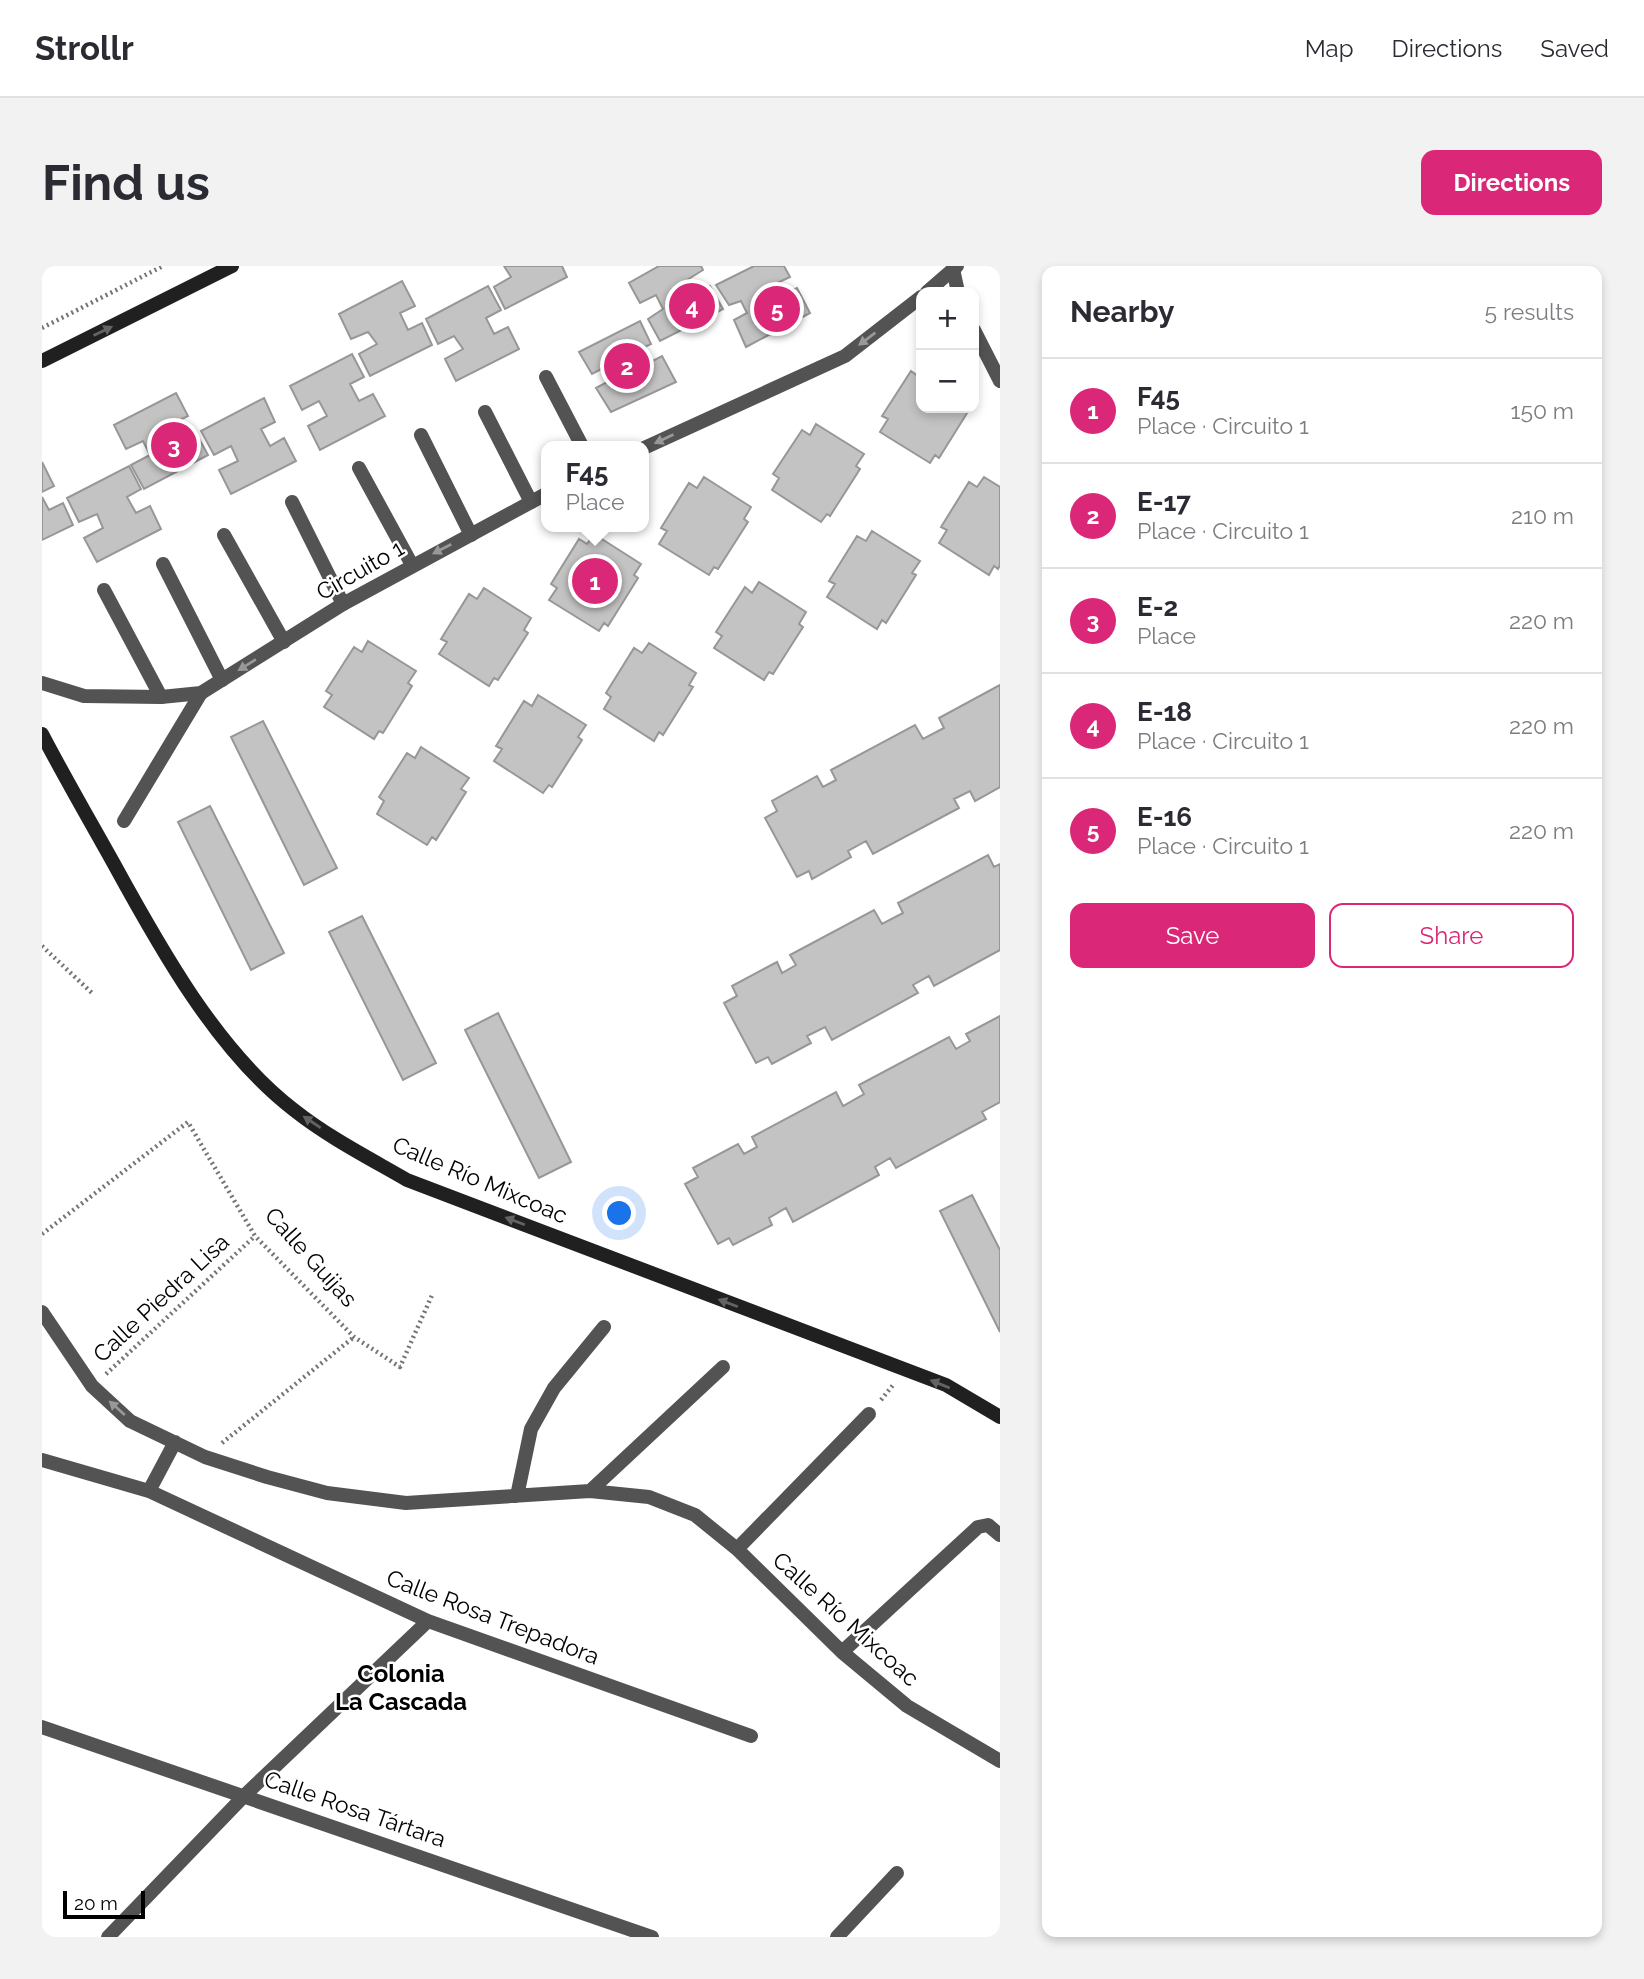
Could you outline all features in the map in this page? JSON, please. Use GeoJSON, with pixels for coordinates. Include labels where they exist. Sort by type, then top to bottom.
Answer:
{"type":"FeatureCollection","features":[{"type":"Feature","properties":{"kind":"street"},"geometry":{"type":"LineString","coordinates":[[42,361],[232,266]]}},
{"type":"Feature","properties":{"kind":"street"},"geometry":{"type":"LineString","coordinates":[[933,287],[955,267]]}},
{"type":"Feature","properties":{"kind":"street"},"geometry":{"type":"LineString","coordinates":[[955,267],[957,287]]}},
{"type":"Feature","properties":{"kind":"street"},"geometry":{"type":"LineString","coordinates":[[649,446],[845,356],[916,301]]}},
{"type":"Feature","properties":{"kind":"street"},"geometry":{"type":"LineString","coordinates":[[979,340],[1000,381]]}},
{"type":"Feature","properties":{"kind":"street"},"geometry":{"type":"LineString","coordinates":[[546,377],[579,441]]}},
{"type":"Feature","properties":{"kind":"street"},"geometry":{"type":"LineString","coordinates":[[485,412],[531,502]]}},
{"type":"Feature","properties":{"kind":"street"},"geometry":{"type":"LineString","coordinates":[[421,435],[471,535]]}},
{"type":"Feature","properties":{"kind":"street"},"geometry":{"type":"LineString","coordinates":[[359,468],[412,565]]}},
{"type":"Feature","properties":{"kind":"street","name":"Circuito 1"},"geometry":{"type":"LineString","coordinates":[[42,683],[84,696],[161,697],[201,693],[343,604],[541,497]]}},
{"type":"Feature","properties":{"kind":"street"},"geometry":{"type":"LineString","coordinates":[[292,502],[343,604]]}},
{"type":"Feature","properties":{"kind":"street"},"geometry":{"type":"LineString","coordinates":[[224,535],[284,642]]}},
{"type":"Feature","properties":{"kind":"street"},"geometry":{"type":"LineString","coordinates":[[163,564],[222,680]]}},
{"type":"Feature","properties":{"kind":"street"},"geometry":{"type":"LineString","coordinates":[[104,590],[161,697]]}},
{"type":"Feature","properties":{"kind":"street","name":"Circuito 1"},"geometry":{"type":"LineString","coordinates":[[124,821],[201,693]]}},
{"type":"Feature","properties":{"kind":"street","name":"Calle Río Mixcoac"},"geometry":{"type":"LineString","coordinates":[[42,734],[164,955],[246,1066],[293,1110],[407,1180],[946,1385],[1000,1417]]}},
{"type":"Feature","properties":{"kind":"street"},"geometry":{"type":"LineString","coordinates":[[42,1312],[92,1386],[130,1421],[175,1442],[149,1491]]}},
{"type":"Feature","properties":{"kind":"street"},"geometry":{"type":"LineString","coordinates":[[517,1496],[531,1429],[554,1388],[604,1327]]}},
{"type":"Feature","properties":{"kind":"street"},"geometry":{"type":"LineString","coordinates":[[590,1491],[723,1367]]}},
{"type":"Feature","properties":{"kind":"street"},"geometry":{"type":"LineString","coordinates":[[737,1549],[869,1414]]}},
{"type":"Feature","properties":{"kind":"street","name":"Calle Río Mixcoac"},"geometry":{"type":"LineString","coordinates":[[175,1442],[205,1457],[327,1493],[407,1503],[590,1491],[649,1497],[695,1514],[737,1549],[842,1652],[907,1706],[1000,1761]]}},
{"type":"Feature","properties":{"kind":"street","name":"Calle Rosa Trepadora"},"geometry":{"type":"LineString","coordinates":[[42,1460],[149,1491],[428,1621],[751,1736]]}},
{"type":"Feature","properties":{"kind":"street"},"geometry":{"type":"LineString","coordinates":[[842,1652],[978,1527],[988,1525],[1000,1535]]}},
{"type":"Feature","properties":{"kind":"street"},"geometry":{"type":"LineString","coordinates":[[108,1937],[245,1795],[428,1621]]}},
{"type":"Feature","properties":{"kind":"street","name":"Calle Rosa Tártara"},"geometry":{"type":"LineString","coordinates":[[42,1727],[652,1937]]}},
{"type":"Feature","properties":{"kind":"street"},"geometry":{"type":"LineString","coordinates":[[836,1937],[897,1872]]}},
{"type":"Feature","properties":{"kind":"path"},"geometry":{"type":"LineString","coordinates":[[42,328],[163,266]]}},
{"type":"Feature","properties":{"kind":"path"},"geometry":{"type":"LineString","coordinates":[[42,946],[93,994]]}},
{"type":"Feature","properties":{"kind":"path","name":"Calle Guijas"},"geometry":{"type":"LineString","coordinates":[[42,1234],[188,1122],[254,1236],[354,1337],[400,1367],[433,1293]]}},
{"type":"Feature","properties":{"kind":"path","name":"Calle Piedra Lisa"},"geometry":{"type":"LineString","coordinates":[[92,1386],[254,1236]]}},
{"type":"Feature","properties":{"kind":"path"},"geometry":{"type":"LineString","coordinates":[[205,1457],[354,1337]]}},
{"type":"Feature","properties":{"kind":"path"},"geometry":{"type":"LineString","coordinates":[[869,1414],[904,1370]]}},
{"type":"Feature","properties":{"kind":"building"},"geometry":{"type":"Polygon","coordinates":[[[504,266],[562,266],[567,277],[505,309],[494,287],[511,277],[504,266]]]}},
{"type":"Feature","properties":{"kind":"building"},"geometry":{"type":"Polygon","coordinates":[[[659,266],[701,266],[703,270],[687,280],[695,293],[710,286],[723,309],[660,341],[648,319],[663,309],[656,295],[640,303],[629,283],[659,266]]]}},
{"type":"Feature","properties":{"kind":"building"},"geometry":{"type":"Polygon","coordinates":[[[754,266],[784,266],[790,277],[775,284],[781,295],[797,288],[810,313],[746,347],[734,320],[747,313],[741,301],[729,305],[716,285],[754,266]]]}},
{"type":"Feature","properties":{"kind":"building"},"geometry":{"type":"Polygon","coordinates":[[[402,281],[415,306],[400,313],[408,330],[422,323],[432,345],[370,376],[359,354],[377,344],[368,332],[351,339],[339,314],[402,281]]]}},
{"type":"Feature","properties":{"kind":"building"},"geometry":{"type":"Polygon","coordinates":[[[488,286],[501,310],[486,318],[494,334],[508,327],[519,349],[456,381],[445,359],[463,349],[454,336],[438,344],[426,319],[488,286]]]}},
{"type":"Feature","properties":{"kind":"building"},"geometry":{"type":"Polygon","coordinates":[[[640,321],[651,344],[636,351],[647,364],[662,356],[676,382],[611,412],[596,388],[613,379],[605,367],[592,374],[579,352],[640,321]]]}},
{"type":"Feature","properties":{"kind":"building"},"geometry":{"type":"Polygon","coordinates":[[[352,354],[364,377],[350,384],[359,401],[373,394],[385,416],[320,450],[308,426],[327,416],[319,401],[302,410],[290,386],[352,354]]]}},
{"type":"Feature","properties":{"kind":"building"},"geometry":{"type":"Polygon","coordinates":[[[911,371],[916,375],[916,413],[967,413],[939,458],[935,455],[930,463],[880,432],[888,419],[882,416],[911,371]]]}},
{"type":"Feature","properties":{"kind":"building"},"geometry":{"type":"Polygon","coordinates":[[[176,393],[188,416],[174,423],[182,440],[196,433],[208,455],[144,489],[131,465],[150,455],[143,441],[126,449],[114,425],[176,393]]]}},
{"type":"Feature","properties":{"kind":"building"},"geometry":{"type":"Polygon","coordinates":[[[264,398],[275,422],[261,429],[270,446],[284,438],[296,461],[231,494],[219,470],[238,461],[231,446],[214,455],[201,431],[264,398]]]}},
{"type":"Feature","properties":{"kind":"building"},"geometry":{"type":"Polygon","coordinates":[[[816,424],[864,454],[856,466],[860,469],[830,516],[827,514],[821,522],[772,490],[779,478],[773,474],[802,430],[810,435],[816,424]]]}},
{"type":"Feature","properties":{"kind":"building"},"geometry":{"type":"Polygon","coordinates":[[[42,462],[54,486],[42,492],[42,462]]]}},
{"type":"Feature","properties":{"kind":"building"},"geometry":{"type":"Polygon","coordinates":[[[129,466],[141,489],[127,497],[136,513],[150,506],[161,529],[97,562],[84,538],[103,528],[97,514],[79,522],[67,498],[129,466]]]}},
{"type":"Feature","properties":{"kind":"building"},"geometry":{"type":"Polygon","coordinates":[[[704,477],[751,507],[744,519],[748,522],[718,569],[714,567],[709,575],[659,544],[667,531],[661,528],[689,483],[697,488],[704,477]]]}},
{"type":"Feature","properties":{"kind":"building"},"geometry":{"type":"Polygon","coordinates":[[[984,477],[1000,487],[1000,565],[998,569],[994,566],[989,575],[939,543],[947,530],[941,527],[969,482],[977,487],[984,477]]]}},
{"type":"Feature","properties":{"kind":"building"},"geometry":{"type":"Polygon","coordinates":[[[42,497],[49,510],[63,503],[73,525],[42,540],[42,497]]]}},
{"type":"Feature","properties":{"kind":"building"},"geometry":{"type":"Polygon","coordinates":[[[872,531],[920,561],[912,573],[916,575],[886,623],[882,620],[877,629],[827,597],[835,584],[829,581],[857,536],[866,541],[872,531]]]}},
{"type":"Feature","properties":{"kind":"building"},"geometry":{"type":"Polygon","coordinates":[[[594,534],[641,564],[634,575],[638,578],[608,626],[604,623],[599,631],[549,600],[557,588],[551,584],[579,539],[587,544],[594,534]]]}},
{"type":"Feature","properties":{"kind":"building"},"geometry":{"type":"Polygon","coordinates":[[[759,582],[806,612],[799,624],[803,627],[773,674],[769,672],[764,680],[714,648],[722,636],[716,632],[745,587],[752,593],[759,582]]]}},
{"type":"Feature","properties":{"kind":"building"},"geometry":{"type":"Polygon","coordinates":[[[484,588],[531,618],[524,630],[528,633],[498,680],[494,678],[489,686],[439,654],[447,642],[441,639],[469,594],[477,599],[484,588]]]}},
{"type":"Feature","properties":{"kind":"building"},"geometry":{"type":"Polygon","coordinates":[[[368,641],[416,671],[408,683],[412,686],[383,733],[379,731],[374,739],[324,707],[332,695],[326,691],[354,647],[362,652],[368,641]]]}},
{"type":"Feature","properties":{"kind":"building"},"geometry":{"type":"Polygon","coordinates":[[[649,643],[696,673],[689,685],[693,687],[663,735],[659,732],[654,741],[604,709],[611,697],[606,693],[634,648],[642,653],[649,643]]]}},
{"type":"Feature","properties":{"kind":"building"},"geometry":{"type":"Polygon","coordinates":[[[1000,685],[1000,787],[975,801],[970,791],[954,799],[959,808],[873,854],[866,841],[848,851],[851,857],[812,879],[809,871],[797,877],[765,818],[777,811],[772,801],[817,776],[823,787],[836,780],[831,770],[915,725],[923,739],[944,728],[939,718],[1000,685]]]}},
{"type":"Feature","properties":{"kind":"building"},"geometry":{"type":"Polygon","coordinates":[[[538,695],[586,725],[578,737],[582,740],[552,787],[549,785],[543,793],[494,761],[502,749],[496,746],[524,701],[532,706],[538,695]]]}},
{"type":"Feature","properties":{"kind":"building"},"geometry":{"type":"Polygon","coordinates":[[[263,721],[337,868],[304,885],[231,737],[263,721]]]}},
{"type":"Feature","properties":{"kind":"building"},"geometry":{"type":"Polygon","coordinates":[[[421,747],[469,778],[461,789],[466,792],[436,840],[432,837],[427,845],[377,814],[384,801],[379,797],[407,753],[415,758],[421,747]]]}},
{"type":"Feature","properties":{"kind":"building"},"geometry":{"type":"Polygon","coordinates":[[[210,806],[284,953],[251,970],[178,822],[210,806]]]}},
{"type":"Feature","properties":{"kind":"building"},"geometry":{"type":"Polygon","coordinates":[[[988,855],[994,867],[1000,864],[1000,950],[934,986],[929,976],[913,985],[918,993],[832,1040],[825,1027],[807,1036],[811,1043],[772,1064],[768,1057],[756,1063],[724,1003],[737,996],[732,986],[777,962],[782,973],[796,965],[790,955],[874,910],[882,924],[903,913],[898,903],[988,855]]]}},
{"type":"Feature","properties":{"kind":"building"},"geometry":{"type":"Polygon","coordinates":[[[362,916],[436,1063],[403,1080],[329,932],[362,916]]]}},
{"type":"Feature","properties":{"kind":"building"},"geometry":{"type":"Polygon","coordinates":[[[498,1013],[571,1162],[539,1178],[465,1030],[498,1013]]]}},
{"type":"Feature","properties":{"kind":"building"},"geometry":{"type":"Polygon","coordinates":[[[1000,1016],[1000,1102],[982,1112],[986,1119],[896,1168],[890,1158],[875,1167],[879,1175],[793,1222],[786,1208],[769,1218],[772,1225],[733,1245],[729,1238],[718,1244],[685,1184],[698,1177],[693,1168],[738,1144],[744,1154],[757,1147],[752,1137],[836,1092],[843,1106],[864,1094],[859,1085],[949,1037],[956,1049],[970,1041],[966,1034],[1000,1016]]]}},
{"type":"Feature","properties":{"kind":"building"},"geometry":{"type":"Polygon","coordinates":[[[972,1195],[1000,1250],[1000,1332],[940,1211],[972,1195]]]}},
{"type":"Feature","properties":{"kind":"place","name":"E-18"},"geometry":{"type":"Point","coordinates":[692,306]}},
{"type":"Feature","properties":{"kind":"place","name":"E-16"},"geometry":{"type":"Point","coordinates":[777,309]}},
{"type":"Feature","properties":{"kind":"place","name":"E-17"},"geometry":{"type":"Point","coordinates":[627,366]}},
{"type":"Feature","properties":{"kind":"place","name":"E-2"},"geometry":{"type":"Point","coordinates":[174,445]}},
{"type":"Feature","properties":{"kind":"place","name":"F45"},"geometry":{"type":"Point","coordinates":[595,581]}},
{"type":"Feature","properties":{"kind":"district","name":"Colonia La Cascada"},"geometry":{"type":"Point","coordinates":[401,1688]}}]}
